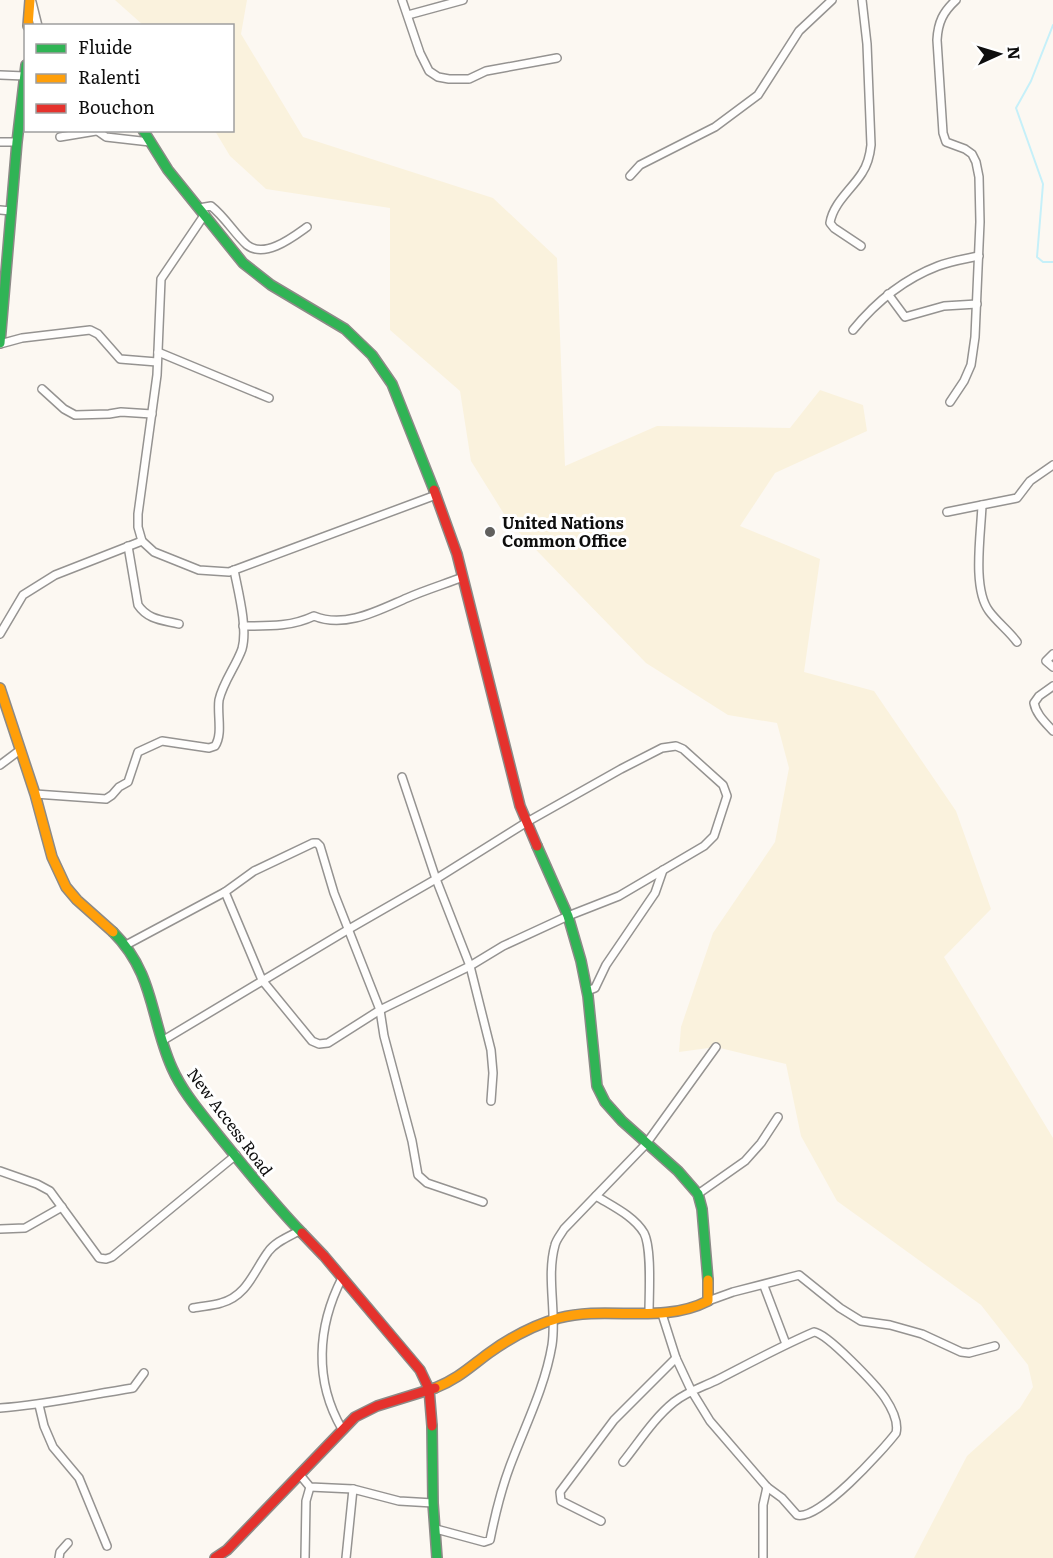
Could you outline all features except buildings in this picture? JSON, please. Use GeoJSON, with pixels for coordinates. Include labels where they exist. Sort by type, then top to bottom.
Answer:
{"type":"FeatureCollection","features":[{"type":"Feature","properties":{"kind":"street"},"geometry":{"type":"LineString","coordinates":[[28,24],[31,0]]}},
{"type":"Feature","properties":{"kind":"street"},"geometry":{"type":"LineString","coordinates":[[31,0],[37,24]]}},
{"type":"Feature","properties":{"kind":"street"},"geometry":{"type":"LineString","coordinates":[[402,0],[420,53],[429,71],[438,76],[449,79],[469,79],[486,71],[557,58]]}},
{"type":"Feature","properties":{"kind":"street"},"geometry":{"type":"LineString","coordinates":[[408,15],[463,0]]}},
{"type":"Feature","properties":{"kind":"street"},"geometry":{"type":"LineString","coordinates":[[630,176],[640,165],[715,127],[758,95],[799,31],[832,0]]}},
{"type":"Feature","properties":{"kind":"street"},"geometry":{"type":"LineString","coordinates":[[861,246],[830,223],[839,204],[862,173],[869,158],[871,145],[867,44],[862,0]]}},
{"type":"Feature","properties":{"kind":"street"},"geometry":{"type":"LineString","coordinates":[[950,402],[964,381],[971,365],[975,337],[979,256],[979,177],[976,162],[972,154],[965,149],[946,142],[943,133],[938,26],[945,11],[956,0]]}},
{"type":"Feature","properties":{"kind":"street"},"geometry":{"type":"LineString","coordinates":[[0,75],[24,76]]}},
{"type":"Feature","properties":{"kind":"street"},"geometry":{"type":"LineString","coordinates":[[24,84],[3,279],[0,344],[22,338],[90,330],[99,334],[120,359],[157,362]]}},
{"type":"Feature","properties":{"kind":"street"},"geometry":{"type":"LineString","coordinates":[[60,136],[89,132]]}},
{"type":"Feature","properties":{"kind":"street"},"geometry":{"type":"LineString","coordinates":[[98,132],[106,137],[150,141]]}},
{"type":"Feature","properties":{"kind":"street"},"geometry":{"type":"LineString","coordinates":[[144,132],[168,170],[243,263],[271,285],[345,329],[372,355],[392,384],[436,495],[464,577],[514,787],[568,916],[587,991],[597,1086],[605,1102],[646,1144],[678,1171],[698,1194],[702,1209],[709,1286],[708,1301]]}},
{"type":"Feature","properties":{"kind":"street"},"geometry":{"type":"LineString","coordinates":[[0,142],[17,142]]}},
{"type":"Feature","properties":{"kind":"street"},"geometry":{"type":"LineString","coordinates":[[307,227],[281,245],[256,249],[246,244],[211,206],[202,211],[161,279],[158,352],[152,414],[138,513],[138,527],[142,541],[154,552],[199,570],[214,572],[234,570],[436,495]]}},
{"type":"Feature","properties":{"kind":"street"},"geometry":{"type":"LineString","coordinates":[[0,210],[11,211]]}},
{"type":"Feature","properties":{"kind":"street"},"geometry":{"type":"LineString","coordinates":[[853,330],[888,294],[936,266],[979,256]]}},
{"type":"Feature","properties":{"kind":"street"},"geometry":{"type":"LineString","coordinates":[[888,294],[905,317],[944,306],[977,304]]}},
{"type":"Feature","properties":{"kind":"street"},"geometry":{"type":"LineString","coordinates":[[158,352],[269,398]]}},
{"type":"Feature","properties":{"kind":"street"},"geometry":{"type":"LineString","coordinates":[[42,389],[64,409],[75,415],[121,412],[152,414]]}},
{"type":"Feature","properties":{"kind":"street"},"geometry":{"type":"LineString","coordinates":[[947,512],[1017,498],[1030,481],[1053,465]]}},
{"type":"Feature","properties":{"kind":"street"},"geometry":{"type":"LineString","coordinates":[[982,505],[979,579],[981,597],[988,610],[1017,642]]}},
{"type":"Feature","properties":{"kind":"street"},"geometry":{"type":"LineString","coordinates":[[0,634],[24,595],[55,575],[142,541]]}},
{"type":"Feature","properties":{"kind":"street"},"geometry":{"type":"LineString","coordinates":[[128,546],[138,606],[151,618],[179,624]]}},
{"type":"Feature","properties":{"kind":"street"},"geometry":{"type":"LineString","coordinates":[[35,794],[106,799],[128,782],[138,752],[162,741],[209,748],[215,746],[219,734],[219,701],[242,648],[243,626],[234,570]]}},
{"type":"Feature","properties":{"kind":"street"},"geometry":{"type":"LineString","coordinates":[[243,626],[278,626],[300,623],[314,616],[326,621],[367,616],[408,597],[464,577]]}},
{"type":"Feature","properties":{"kind":"street"},"geometry":{"type":"LineString","coordinates":[[1053,654],[1046,661],[1053,668]]}},
{"type":"Feature","properties":{"kind":"street"},"geometry":{"type":"LineString","coordinates":[[1053,686],[1039,696],[1034,703],[1035,709],[1053,731]]}},
{"type":"Feature","properties":{"kind":"street","name":"New Access Road"},"geometry":{"type":"LineString","coordinates":[[0,688],[35,794],[52,857],[66,887],[126,945],[146,981],[162,1041],[172,1068],[190,1099],[266,1195],[324,1256],[420,1370],[429,1389],[432,1408],[433,1503],[437,1558]]}},
{"type":"Feature","properties":{"kind":"street"},"geometry":{"type":"LineString","coordinates":[[162,1041],[262,980],[436,879],[527,822],[662,748],[676,746],[683,749],[723,785],[727,796],[714,836],[704,846],[619,896],[568,916],[503,946],[470,966],[380,1010],[328,1043],[319,1044],[312,1041],[262,980],[225,892]]}},
{"type":"Feature","properties":{"kind":"street"},"geometry":{"type":"LineString","coordinates":[[0,765],[20,750]]}},
{"type":"Feature","properties":{"kind":"street"},"geometry":{"type":"LineString","coordinates":[[402,777],[436,879],[470,966],[491,1050],[493,1073],[491,1101]]}},
{"type":"Feature","properties":{"kind":"street"},"geometry":{"type":"LineString","coordinates":[[126,945],[225,892],[254,871],[317,843],[380,1010],[384,1036],[412,1141],[418,1175],[427,1183],[483,1202]]}},
{"type":"Feature","properties":{"kind":"street"},"geometry":{"type":"LineString","coordinates":[[587,991],[595,988],[606,964],[655,893],[663,870]]}},
{"type":"Feature","properties":{"kind":"street"},"geometry":{"type":"LineString","coordinates":[[436,1529],[484,1542],[490,1540],[504,1484],[541,1389],[549,1359],[554,1320],[552,1266],[555,1244],[564,1229],[646,1144],[716,1047]]}},
{"type":"Feature","properties":{"kind":"street"},"geometry":{"type":"LineString","coordinates":[[698,1194],[745,1161],[761,1143],[778,1117]]}},
{"type":"Feature","properties":{"kind":"street"},"geometry":{"type":"LineString","coordinates":[[0,1171],[50,1191],[99,1258],[106,1259],[112,1257],[236,1155]]}},
{"type":"Feature","properties":{"kind":"street"},"geometry":{"type":"LineString","coordinates":[[596,1196],[631,1219],[645,1235],[648,1254],[649,1313]]}},
{"type":"Feature","properties":{"kind":"street"},"geometry":{"type":"LineString","coordinates":[[0,1229],[25,1228],[62,1207]]}},
{"type":"Feature","properties":{"kind":"street"},"geometry":{"type":"LineString","coordinates":[[193,1308],[222,1303],[232,1298],[249,1284],[269,1251],[299,1231]]}},
{"type":"Feature","properties":{"kind":"street"},"geometry":{"type":"LineString","coordinates":[[215,1558],[229,1554],[255,1519],[355,1417],[365,1411],[459,1377],[513,1337],[572,1315],[662,1314],[694,1308],[733,1292],[764,1286],[799,1275],[840,1308],[861,1321],[890,1325],[922,1334],[961,1352],[969,1353],[995,1346]]}},
{"type":"Feature","properties":{"kind":"street"},"geometry":{"type":"LineString","coordinates":[[342,1278],[333,1297],[323,1335],[321,1357],[329,1402],[342,1429]]}},
{"type":"Feature","properties":{"kind":"street"},"geometry":{"type":"LineString","coordinates":[[764,1286],[786,1344]]}},
{"type":"Feature","properties":{"kind":"street"},"geometry":{"type":"LineString","coordinates":[[623,1462],[659,1417],[691,1390],[715,1381],[814,1332],[823,1336],[866,1376],[885,1399],[897,1422],[896,1432],[887,1444],[828,1502],[804,1516],[797,1515],[782,1498],[767,1487],[710,1421],[691,1390],[676,1358],[662,1314]]}},
{"type":"Feature","properties":{"kind":"street"},"geometry":{"type":"LineString","coordinates":[[601,1521],[561,1501],[560,1492],[614,1420],[676,1358]]}},
{"type":"Feature","properties":{"kind":"street"},"geometry":{"type":"LineString","coordinates":[[0,1408],[39,1405],[133,1388],[144,1373]]}},
{"type":"Feature","properties":{"kind":"street"},"geometry":{"type":"LineString","coordinates":[[39,1405],[44,1426],[53,1447],[79,1478],[107,1546]]}},
{"type":"Feature","properties":{"kind":"street"},"geometry":{"type":"LineString","coordinates":[[300,1474],[310,1487],[353,1489],[399,1501],[433,1503]]}},
{"type":"Feature","properties":{"kind":"street"},"geometry":{"type":"LineString","coordinates":[[305,1558],[306,1501],[310,1487]]}},
{"type":"Feature","properties":{"kind":"street"},"geometry":{"type":"LineString","coordinates":[[763,1558],[762,1512],[767,1487]]}},
{"type":"Feature","properties":{"kind":"street"},"geometry":{"type":"LineString","coordinates":[[346,1558],[353,1489]]}},
{"type":"Feature","properties":{"kind":"street"},"geometry":{"type":"LineString","coordinates":[[59,1558],[60,1552],[68,1543]]}},
{"type":"Feature","properties":{"kind":"shaded area"},"geometry":{"type":"Polygon","coordinates":[[[115,0],[247,0],[241,34],[303,137],[493,198],[557,258],[565,466],[657,426],[790,428],[820,390],[863,405],[867,431],[775,473],[740,526],[820,559],[804,672],[874,691],[956,811],[991,909],[944,957],[1053,1138],[1053,1558],[914,1558],[967,1456],[1020,1408],[1033,1387],[1028,1365],[981,1305],[837,1201],[801,1136],[786,1064],[716,1047],[679,1052],[681,1027],[713,933],[775,842],[789,768],[777,723],[728,715],[646,663],[509,522],[471,461],[460,391],[390,330],[390,208],[266,189],[230,156],[216,132],[234,132],[234,24],[142,24],[115,0]]]}},
{"type":"Feature","properties":{"kind":"waterway"},"geometry":{"type":"LineString","coordinates":[[1053,25],[1031,81],[1016,108],[1043,184],[1037,257],[1043,262],[1053,262]]}},
{"type":"Feature","properties":{"kind":"traffic: fast"},"geometry":{"type":"LineString","coordinates":[[0,343],[24,82]]}},
{"type":"Feature","properties":{"kind":"traffic: fast"},"geometry":{"type":"LineString","coordinates":[[144,132],[168,170],[243,263],[271,285],[345,329],[372,355],[392,384],[434,490]]}},
{"type":"Feature","properties":{"kind":"traffic: fast"},"geometry":{"type":"LineString","coordinates":[[537,846],[568,916],[581,961],[588,996],[597,1086],[605,1102],[622,1121],[678,1171],[698,1194],[702,1209],[708,1280]]}},
{"type":"Feature","properties":{"kind":"traffic: fast"},"geometry":{"type":"LineString","coordinates":[[113,932],[137,964],[150,997],[165,1050],[182,1086],[249,1173],[302,1233]]}},
{"type":"Feature","properties":{"kind":"traffic: fast"},"geometry":{"type":"LineString","coordinates":[[432,1426],[433,1503],[437,1558]]}},
{"type":"Feature","properties":{"kind":"traffic: slow"},"geometry":{"type":"LineString","coordinates":[[28,24],[30,0]]}},
{"type":"Feature","properties":{"kind":"traffic: slow"},"geometry":{"type":"LineString","coordinates":[[0,688],[35,794],[52,857],[66,887],[113,932]]}},
{"type":"Feature","properties":{"kind":"traffic: slow"},"geometry":{"type":"LineString","coordinates":[[435,1388],[457,1377],[505,1342],[540,1324],[559,1318],[596,1313],[672,1312],[690,1308],[708,1301],[708,1280]]}},
{"type":"Feature","properties":{"kind":"traffic: jam"},"geometry":{"type":"LineString","coordinates":[[434,490],[457,554],[520,806],[537,846]]}},
{"type":"Feature","properties":{"kind":"traffic: jam"},"geometry":{"type":"LineString","coordinates":[[302,1233],[420,1370],[429,1389],[432,1426]]}},
{"type":"Feature","properties":{"kind":"traffic: jam"},"geometry":{"type":"LineString","coordinates":[[215,1558],[227,1550],[355,1417],[377,1406],[435,1388]]}},
{"type":"Feature","properties":{"kind":"place","name":"United Nations Common Office"},"geometry":{"type":"Point","coordinates":[490,532]}}]}
